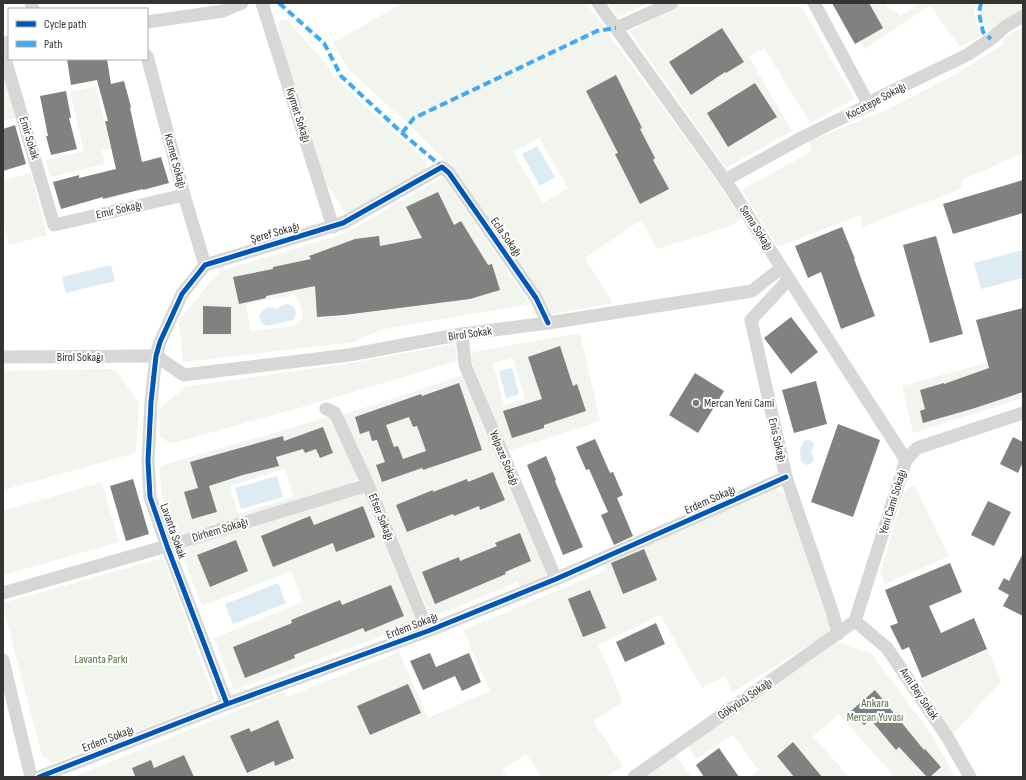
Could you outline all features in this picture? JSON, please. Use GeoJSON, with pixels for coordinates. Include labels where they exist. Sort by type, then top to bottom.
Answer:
{"type":"FeatureCollection","features":[{"type":"Feature","properties":{"kind":"street"},"geometry":{"type":"LineString","coordinates":[[148,22],[223,11],[242,3]]}},
{"type":"Feature","properties":{"kind":"street","name":"Kıymet Sokağı"},"geometry":{"type":"LineString","coordinates":[[262,3],[333,227]]}},
{"type":"Feature","properties":{"kind":"street","name":"Sema Sokağı"},"geometry":{"type":"LineString","coordinates":[[598,3],[725,180],[906,460]]}},
{"type":"Feature","properties":{"kind":"street"},"geometry":{"type":"LineString","coordinates":[[616,28],[672,3]]}},
{"type":"Feature","properties":{"kind":"street"},"geometry":{"type":"LineString","coordinates":[[814,3],[869,105]]}},
{"type":"Feature","properties":{"kind":"street","name":"Kocatepe Sokağı"},"geometry":{"type":"LineString","coordinates":[[725,180],[805,136],[869,105],[878,98],[967,55],[991,39],[1006,26],[1023,16]]}},
{"type":"Feature","properties":{"kind":"street","name":"Emir Sokak"},"geometry":{"type":"LineString","coordinates":[[3,52],[54,225]]}},
{"type":"Feature","properties":{"kind":"street","name":"Kısmet Sokağı"},"geometry":{"type":"LineString","coordinates":[[148,60],[184,195],[205,265]]}},
{"type":"Feature","properties":{"kind":"street","name":"Şeref Sokağı"},"geometry":{"type":"LineString","coordinates":[[205,265],[343,223],[442,167]]}},
{"type":"Feature","properties":{"kind":"street","name":"Ecla Sokağı"},"geometry":{"type":"LineString","coordinates":[[442,167],[449,173],[536,298],[548,323]]}},
{"type":"Feature","properties":{"kind":"street","name":"Emir Sokağı"},"geometry":{"type":"LineString","coordinates":[[54,225],[184,195]]}},
{"type":"Feature","properties":{"kind":"street"},"geometry":{"type":"LineString","coordinates":[[156,356],[160,342],[182,294],[205,265]]}},
{"type":"Feature","properties":{"kind":"street","name":"Birol Sokak"},"geometry":{"type":"LineString","coordinates":[[156,356],[184,375],[349,355],[462,334],[548,323],[752,291],[781,268]]}},
{"type":"Feature","properties":{"kind":"street","name":"Enis Sokağı"},"geometry":{"type":"LineString","coordinates":[[789,279],[751,320],[786,477],[833,614],[838,634]]}},
{"type":"Feature","properties":{"kind":"street","name":"Yelpaze Sokağı"},"geometry":{"type":"LineString","coordinates":[[462,334],[465,365],[556,579]]}},
{"type":"Feature","properties":{"kind":"street","name":"Birol Sokağı"},"geometry":{"type":"LineString","coordinates":[[3,357],[156,356]]}},
{"type":"Feature","properties":{"kind":"street","name":"Lavanta Sokak"},"geometry":{"type":"LineString","coordinates":[[156,356],[148,461],[150,497],[226,704]]}},
{"type":"Feature","properties":{"kind":"street","name":"Efser Sokağı"},"geometry":{"type":"LineString","coordinates":[[326,409],[335,413],[368,485],[428,631]]}},
{"type":"Feature","properties":{"kind":"street","name":"Yeni Cami Sokağı"},"geometry":{"type":"LineString","coordinates":[[855,621],[906,460],[917,448],[1023,413]]}},
{"type":"Feature","properties":{"kind":"street","name":"Erdem Sokağı"},"geometry":{"type":"LineString","coordinates":[[39,777],[226,704],[428,631],[556,579],[786,477]]}},
{"type":"Feature","properties":{"kind":"street","name":"Dirhem Sokağı"},"geometry":{"type":"LineString","coordinates":[[3,593],[167,546],[368,485]]}},
{"type":"Feature","properties":{"kind":"street","name":"Gökyüzü Sokağı"},"geometry":{"type":"LineString","coordinates":[[634,777],[855,621]]}},
{"type":"Feature","properties":{"kind":"street","name":"Avni Bey Sokak"},"geometry":{"type":"LineString","coordinates":[[855,621],[887,648],[948,738],[970,777]]}},
{"type":"Feature","properties":{"kind":"street"},"geometry":{"type":"LineString","coordinates":[[3,660],[31,777]]}},
{"type":"Feature","properties":{"kind":"green space"},"geometry":{"type":"Polygon","coordinates":[[[403,3],[586,3],[713,176],[741,218],[733,225],[657,249],[641,220],[585,258],[613,303],[552,314],[455,171],[416,131],[349,70],[333,43],[403,3]],[[539,138],[513,152],[543,203],[568,188],[539,138]]]}},
{"type":"Feature","properties":{"kind":"green space"},"geometry":{"type":"Polygon","coordinates":[[[608,3],[648,3],[618,17],[608,3]]]}},
{"type":"Feature","properties":{"kind":"green space"},"geometry":{"type":"Polygon","coordinates":[[[838,3],[885,3],[890,11],[897,12],[900,16],[920,3],[976,3],[974,13],[980,36],[960,47],[930,5],[865,49],[838,3]]]}},
{"type":"Feature","properties":{"kind":"green space"},"geometry":{"type":"Polygon","coordinates":[[[984,3],[1023,3],[1023,11],[991,32],[983,19],[984,3]]]}},
{"type":"Feature","properties":{"kind":"green space"},"geometry":{"type":"Polygon","coordinates":[[[678,7],[802,7],[854,99],[810,123],[764,48],[749,57],[792,131],[726,168],[629,31],[678,7]]]}},
{"type":"Feature","properties":{"kind":"green space"},"geometry":{"type":"Polygon","coordinates":[[[286,19],[325,63],[339,82],[427,162],[426,169],[346,214],[326,183],[281,42],[278,22],[286,19]]]}},
{"type":"Feature","properties":{"kind":"green space"},"geometry":{"type":"Polygon","coordinates":[[[1023,27],[1023,153],[962,180],[961,189],[862,227],[860,215],[778,247],[742,190],[812,151],[809,141],[886,110],[955,75],[1004,44],[1002,39],[1023,27]]]}},
{"type":"Feature","properties":{"kind":"green space"},"geometry":{"type":"Polygon","coordinates":[[[3,71],[16,118],[3,121],[3,71]]]}},
{"type":"Feature","properties":{"kind":"green space"},"geometry":{"type":"Polygon","coordinates":[[[96,86],[110,148],[102,150],[105,164],[50,177],[46,160],[84,151],[70,92],[96,86]]]}},
{"type":"Feature","properties":{"kind":"green space"},"geometry":{"type":"Polygon","coordinates":[[[31,173],[47,235],[9,245],[3,222],[3,180],[31,173]]]}},
{"type":"Feature","properties":{"kind":"green space"},"geometry":{"type":"Polygon","coordinates":[[[443,177],[530,304],[379,330],[354,342],[183,362],[179,320],[220,271],[344,234],[443,177]],[[294,295],[246,304],[251,331],[294,326],[302,319],[303,313],[299,300],[294,295]]]}},
{"type":"Feature","properties":{"kind":"green space"},"geometry":{"type":"Polygon","coordinates":[[[580,333],[600,421],[508,451],[470,358],[473,352],[580,333]],[[513,358],[493,363],[504,405],[525,399],[513,358]]]}},
{"type":"Feature","properties":{"kind":"green space"},"geometry":{"type":"Polygon","coordinates":[[[455,344],[457,361],[320,402],[170,444],[160,436],[159,409],[185,387],[345,364],[455,344]]]}},
{"type":"Feature","properties":{"kind":"green space"},"geometry":{"type":"Polygon","coordinates":[[[1023,353],[1023,398],[913,433],[902,386],[1023,353]]]}},
{"type":"Feature","properties":{"kind":"green space"},"geometry":{"type":"Polygon","coordinates":[[[115,369],[139,403],[136,453],[3,490],[3,371],[115,369]]]}},
{"type":"Feature","properties":{"kind":"green space"},"geometry":{"type":"Polygon","coordinates":[[[464,375],[547,570],[544,578],[520,588],[517,582],[431,618],[342,415],[464,375]]]}},
{"type":"Feature","properties":{"kind":"green space"},"geometry":{"type":"Polygon","coordinates":[[[332,416],[357,478],[351,484],[175,536],[161,492],[160,466],[332,416]],[[285,469],[230,486],[238,514],[294,497],[285,469]]]}},
{"type":"Feature","properties":{"kind":"green space"},"geometry":{"type":"Polygon","coordinates":[[[102,482],[119,542],[4,575],[3,511],[102,482]]]}},
{"type":"Feature","properties":{"kind":"green space"},"geometry":{"type":"Polygon","coordinates":[[[914,485],[949,556],[885,584],[880,573],[905,490],[914,485]]]}},
{"type":"Feature","properties":{"kind":"green space"},"geometry":{"type":"Polygon","coordinates":[[[775,489],[787,496],[830,624],[828,633],[732,693],[725,676],[702,688],[660,615],[598,645],[623,702],[593,721],[623,766],[606,777],[542,777],[526,754],[502,770],[507,777],[73,777],[284,692],[286,697],[399,652],[428,718],[490,691],[463,630],[607,570],[604,562],[775,489]]]}},
{"type":"Feature","properties":{"kind":"green space"},"geometry":{"type":"Polygon","coordinates":[[[363,492],[418,623],[234,690],[214,638],[303,602],[291,571],[202,606],[180,549],[363,492]]]}},
{"type":"Feature","properties":{"kind":"green space","name":"Lavanta Parkı"},"geometry":{"type":"Polygon","coordinates":[[[163,558],[215,701],[53,763],[42,756],[3,603],[163,558]]]}},
{"type":"Feature","properties":{"kind":"green space","name":"Ankara Mercan Yuvası"},"geometry":{"type":"Polygon","coordinates":[[[836,641],[872,654],[933,737],[955,777],[889,777],[892,774],[839,714],[813,736],[849,777],[749,777],[759,770],[733,735],[696,759],[687,745],[836,641]]]}},
{"type":"Feature","properties":{"kind":"green space"},"geometry":{"type":"Polygon","coordinates":[[[988,650],[1001,682],[953,734],[919,680],[988,650]]]}},
{"type":"Feature","properties":{"kind":"green space"},"geometry":{"type":"Polygon","coordinates":[[[675,754],[692,777],[644,777],[675,754]]]}},
{"type":"Feature","properties":{"kind":"shaded area"},"geometry":{"type":"Polygon","coordinates":[[[537,146],[555,177],[540,186],[522,154],[537,146]]]}},
{"type":"Feature","properties":{"kind":"shaded area"},"geometry":{"type":"Polygon","coordinates":[[[1023,250],[1023,278],[981,289],[974,263],[1023,250]]]}},
{"type":"Feature","properties":{"kind":"shaded area"},"geometry":{"type":"Polygon","coordinates":[[[111,265],[115,281],[66,293],[62,277],[111,265]]]}},
{"type":"Feature","properties":{"kind":"shaded area"},"geometry":{"type":"Polygon","coordinates":[[[287,304],[294,307],[296,310],[293,320],[266,326],[261,322],[259,316],[262,311],[269,307],[277,309],[282,305],[287,304]]]}},
{"type":"Feature","properties":{"kind":"shaded area"},"geometry":{"type":"Polygon","coordinates":[[[512,368],[519,394],[506,398],[499,371],[512,368]]]}},
{"type":"Feature","properties":{"kind":"shaded area"},"geometry":{"type":"Polygon","coordinates":[[[804,441],[812,441],[814,445],[811,453],[814,458],[810,464],[806,465],[801,461],[800,450],[804,441]]]}},
{"type":"Feature","properties":{"kind":"shaded area"},"geometry":{"type":"Polygon","coordinates":[[[277,476],[283,497],[241,509],[235,488],[277,476]]]}},
{"type":"Feature","properties":{"kind":"shaded area"},"geometry":{"type":"Polygon","coordinates":[[[278,583],[286,603],[233,624],[225,604],[278,583]]]}},
{"type":"Feature","properties":{"kind":"building"},"geometry":{"type":"Polygon","coordinates":[[[832,3],[869,3],[883,28],[855,44],[832,3]]]}},
{"type":"Feature","properties":{"kind":"building"},"geometry":{"type":"Polygon","coordinates":[[[722,28],[744,62],[726,73],[725,72],[691,95],[669,62],[722,28]]]}},
{"type":"Feature","properties":{"kind":"building"},"geometry":{"type":"Polygon","coordinates":[[[67,60],[107,60],[111,84],[124,81],[142,162],[161,157],[169,183],[103,199],[103,197],[61,209],[53,182],[79,175],[79,178],[116,169],[105,121],[108,121],[97,80],[71,85],[67,60]]]}},
{"type":"Feature","properties":{"kind":"building"},"geometry":{"type":"Polygon","coordinates":[[[616,75],[642,128],[640,129],[655,158],[653,160],[669,189],[640,204],[615,154],[618,153],[586,91],[616,75]]]}},
{"type":"Feature","properties":{"kind":"building"},"geometry":{"type":"Polygon","coordinates":[[[755,83],[777,117],[728,147],[707,113],[755,83]]]}},
{"type":"Feature","properties":{"kind":"building"},"geometry":{"type":"Polygon","coordinates":[[[66,91],[71,118],[69,118],[77,149],[51,155],[46,136],[48,136],[40,96],[66,91]]]}},
{"type":"Feature","properties":{"kind":"building"},"geometry":{"type":"Polygon","coordinates":[[[15,125],[26,164],[3,171],[3,129],[15,125]]]}},
{"type":"Feature","properties":{"kind":"building"},"geometry":{"type":"Polygon","coordinates":[[[1023,180],[1023,213],[953,234],[943,204],[1023,180]]]}},
{"type":"Feature","properties":{"kind":"building"},"geometry":{"type":"Polygon","coordinates":[[[438,192],[454,225],[461,221],[488,265],[492,264],[500,290],[470,299],[317,317],[315,286],[266,296],[266,298],[239,304],[233,277],[311,259],[309,256],[355,239],[379,236],[380,246],[422,238],[406,207],[438,192]]]}},
{"type":"Feature","properties":{"kind":"building"},"geometry":{"type":"Polygon","coordinates":[[[842,227],[875,316],[841,329],[821,272],[808,278],[795,246],[842,227]]]}},
{"type":"Feature","properties":{"kind":"building"},"geometry":{"type":"Polygon","coordinates":[[[936,236],[963,334],[930,343],[903,245],[936,236]]]}},
{"type":"Feature","properties":{"kind":"building"},"geometry":{"type":"Polygon","coordinates":[[[203,306],[231,307],[231,334],[203,334],[203,306]]]}},
{"type":"Feature","properties":{"kind":"building"},"geometry":{"type":"Polygon","coordinates":[[[1023,308],[1023,392],[923,423],[920,411],[925,409],[920,390],[944,384],[989,368],[976,320],[1023,308]]]}},
{"type":"Feature","properties":{"kind":"building"},"geometry":{"type":"Polygon","coordinates":[[[791,317],[818,352],[791,374],[764,338],[791,317]]]}},
{"type":"Feature","properties":{"kind":"building"},"geometry":{"type":"Polygon","coordinates":[[[560,346],[573,386],[577,384],[586,411],[544,425],[544,428],[512,438],[503,411],[542,399],[528,357],[560,346]]]}},
{"type":"Feature","properties":{"kind":"building","name":"Mercan Yeni Cami"},"geometry":{"type":"Polygon","coordinates":[[[695,373],[724,391],[698,433],[669,415],[695,373]]]}},
{"type":"Feature","properties":{"kind":"building"},"geometry":{"type":"Polygon","coordinates":[[[816,381],[827,424],[794,433],[782,390],[816,381]]]}},
{"type":"Feature","properties":{"kind":"building"},"geometry":{"type":"Polygon","coordinates":[[[459,383],[482,450],[382,482],[376,465],[385,462],[377,440],[372,441],[369,431],[360,434],[355,417],[421,394],[422,396],[459,383]],[[409,417],[386,425],[394,447],[398,446],[403,459],[426,451],[417,426],[413,427],[409,417]]]}},
{"type":"Feature","properties":{"kind":"building"},"geometry":{"type":"Polygon","coordinates":[[[838,424],[880,440],[853,517],[811,502],[838,424]]]}},
{"type":"Feature","properties":{"kind":"building"},"geometry":{"type":"Polygon","coordinates":[[[323,427],[333,453],[320,458],[316,449],[305,453],[303,449],[276,457],[279,466],[243,475],[209,486],[217,512],[192,519],[184,492],[198,488],[190,462],[283,436],[284,441],[323,427]]]}},
{"type":"Feature","properties":{"kind":"building"},"geometry":{"type":"Polygon","coordinates":[[[1013,437],[1023,442],[1023,462],[1018,473],[1000,464],[1013,437]]]}},
{"type":"Feature","properties":{"kind":"building"},"geometry":{"type":"Polygon","coordinates":[[[595,439],[610,473],[613,472],[623,495],[617,498],[633,536],[614,545],[601,515],[608,512],[589,469],[586,470],[576,447],[595,439]]]}},
{"type":"Feature","properties":{"kind":"building"},"geometry":{"type":"Polygon","coordinates":[[[546,456],[583,547],[563,555],[527,465],[546,456]]]}},
{"type":"Feature","properties":{"kind":"building"},"geometry":{"type":"Polygon","coordinates":[[[493,472],[505,500],[480,510],[479,506],[454,516],[453,514],[407,532],[396,505],[433,490],[433,492],[467,479],[468,482],[493,472]]]}},
{"type":"Feature","properties":{"kind":"building"},"geometry":{"type":"Polygon","coordinates":[[[133,479],[149,534],[126,541],[110,486],[133,479]]]}},
{"type":"Feature","properties":{"kind":"building"},"geometry":{"type":"Polygon","coordinates":[[[988,501],[1011,512],[994,546],[971,535],[988,501]]]}},
{"type":"Feature","properties":{"kind":"building"},"geometry":{"type":"Polygon","coordinates":[[[363,506],[375,537],[336,552],[333,543],[273,567],[261,536],[310,516],[314,525],[363,506]]]}},
{"type":"Feature","properties":{"kind":"building"},"geometry":{"type":"Polygon","coordinates":[[[520,533],[531,561],[505,572],[506,574],[435,604],[422,572],[459,557],[460,561],[497,546],[495,543],[520,533]]]}},
{"type":"Feature","properties":{"kind":"building"},"geometry":{"type":"Polygon","coordinates":[[[236,540],[248,571],[210,587],[197,555],[236,540]]]}},
{"type":"Feature","properties":{"kind":"building"},"geometry":{"type":"Polygon","coordinates":[[[644,549],[657,580],[623,594],[611,563],[644,549]]]}},
{"type":"Feature","properties":{"kind":"building"},"geometry":{"type":"Polygon","coordinates":[[[1023,553],[1023,616],[1003,606],[1009,595],[998,589],[1004,578],[1009,581],[1023,553]]]}},
{"type":"Feature","properties":{"kind":"building"},"geometry":{"type":"Polygon","coordinates":[[[950,563],[962,592],[929,606],[941,633],[974,618],[987,649],[922,678],[909,647],[902,650],[890,626],[898,623],[885,590],[950,563]]]}},
{"type":"Feature","properties":{"kind":"building"},"geometry":{"type":"Polygon","coordinates":[[[391,585],[404,616],[365,632],[363,628],[294,655],[295,658],[245,678],[233,647],[292,623],[291,620],[340,600],[342,605],[391,585]]]}},
{"type":"Feature","properties":{"kind":"building"},"geometry":{"type":"Polygon","coordinates":[[[590,590],[606,628],[583,637],[568,599],[590,590]]]}},
{"type":"Feature","properties":{"kind":"building"},"geometry":{"type":"Polygon","coordinates":[[[656,623],[665,644],[625,662],[616,642],[656,623]]]}},
{"type":"Feature","properties":{"kind":"building"},"geometry":{"type":"Polygon","coordinates":[[[430,653],[436,667],[469,653],[481,682],[462,691],[455,676],[423,690],[410,661],[430,653]]]}},
{"type":"Feature","properties":{"kind":"building"},"geometry":{"type":"Polygon","coordinates":[[[408,684],[421,713],[370,735],[357,706],[408,684]]]}},
{"type":"Feature","properties":{"kind":"building"},"geometry":{"type":"Polygon","coordinates":[[[875,690],[924,750],[925,749],[941,767],[930,777],[927,777],[899,747],[896,750],[871,720],[864,725],[851,711],[875,690]]]}},
{"type":"Feature","properties":{"kind":"building"},"geometry":{"type":"Polygon","coordinates":[[[278,720],[294,758],[275,766],[274,761],[247,773],[230,736],[249,728],[251,732],[278,720]]]}},
{"type":"Feature","properties":{"kind":"building"},"geometry":{"type":"Polygon","coordinates":[[[793,742],[822,777],[794,777],[777,756],[793,742]]]}},
{"type":"Feature","properties":{"kind":"building"},"geometry":{"type":"Polygon","coordinates":[[[719,748],[739,777],[704,777],[696,765],[719,748]]]}},
{"type":"Feature","properties":{"kind":"building"},"geometry":{"type":"Polygon","coordinates":[[[184,755],[194,777],[133,777],[135,776],[132,768],[151,760],[154,768],[184,755]]]}},
{"type":"Feature","properties":{"kind":"marked path"},"geometry":{"type":"LineString","coordinates":[[279,3],[324,43],[341,76],[402,133],[442,167]]}},
{"type":"Feature","properties":{"kind":"marked path"},"geometry":{"type":"LineString","coordinates":[[981,3],[979,13],[983,32],[991,39]]}},
{"type":"Feature","properties":{"kind":"marked path"},"geometry":{"type":"LineString","coordinates":[[402,133],[414,118],[597,31],[616,28]]}},
{"type":"Feature","properties":{"kind":"cycle path"},"geometry":{"type":"LineString","coordinates":[[227,704],[150,497],[148,461],[151,402],[156,356],[160,342],[182,294],[205,265],[343,223],[442,167],[449,173],[536,298],[548,323]]}},
{"type":"Feature","properties":{"kind":"cycle path"},"geometry":{"type":"LineString","coordinates":[[39,777],[227,704],[428,631],[556,579],[786,477]]}},
{"type":"Feature","properties":{"kind":"place","name":"Mercan Yeni Cami"},"geometry":{"type":"Point","coordinates":[696,403]}}]}
